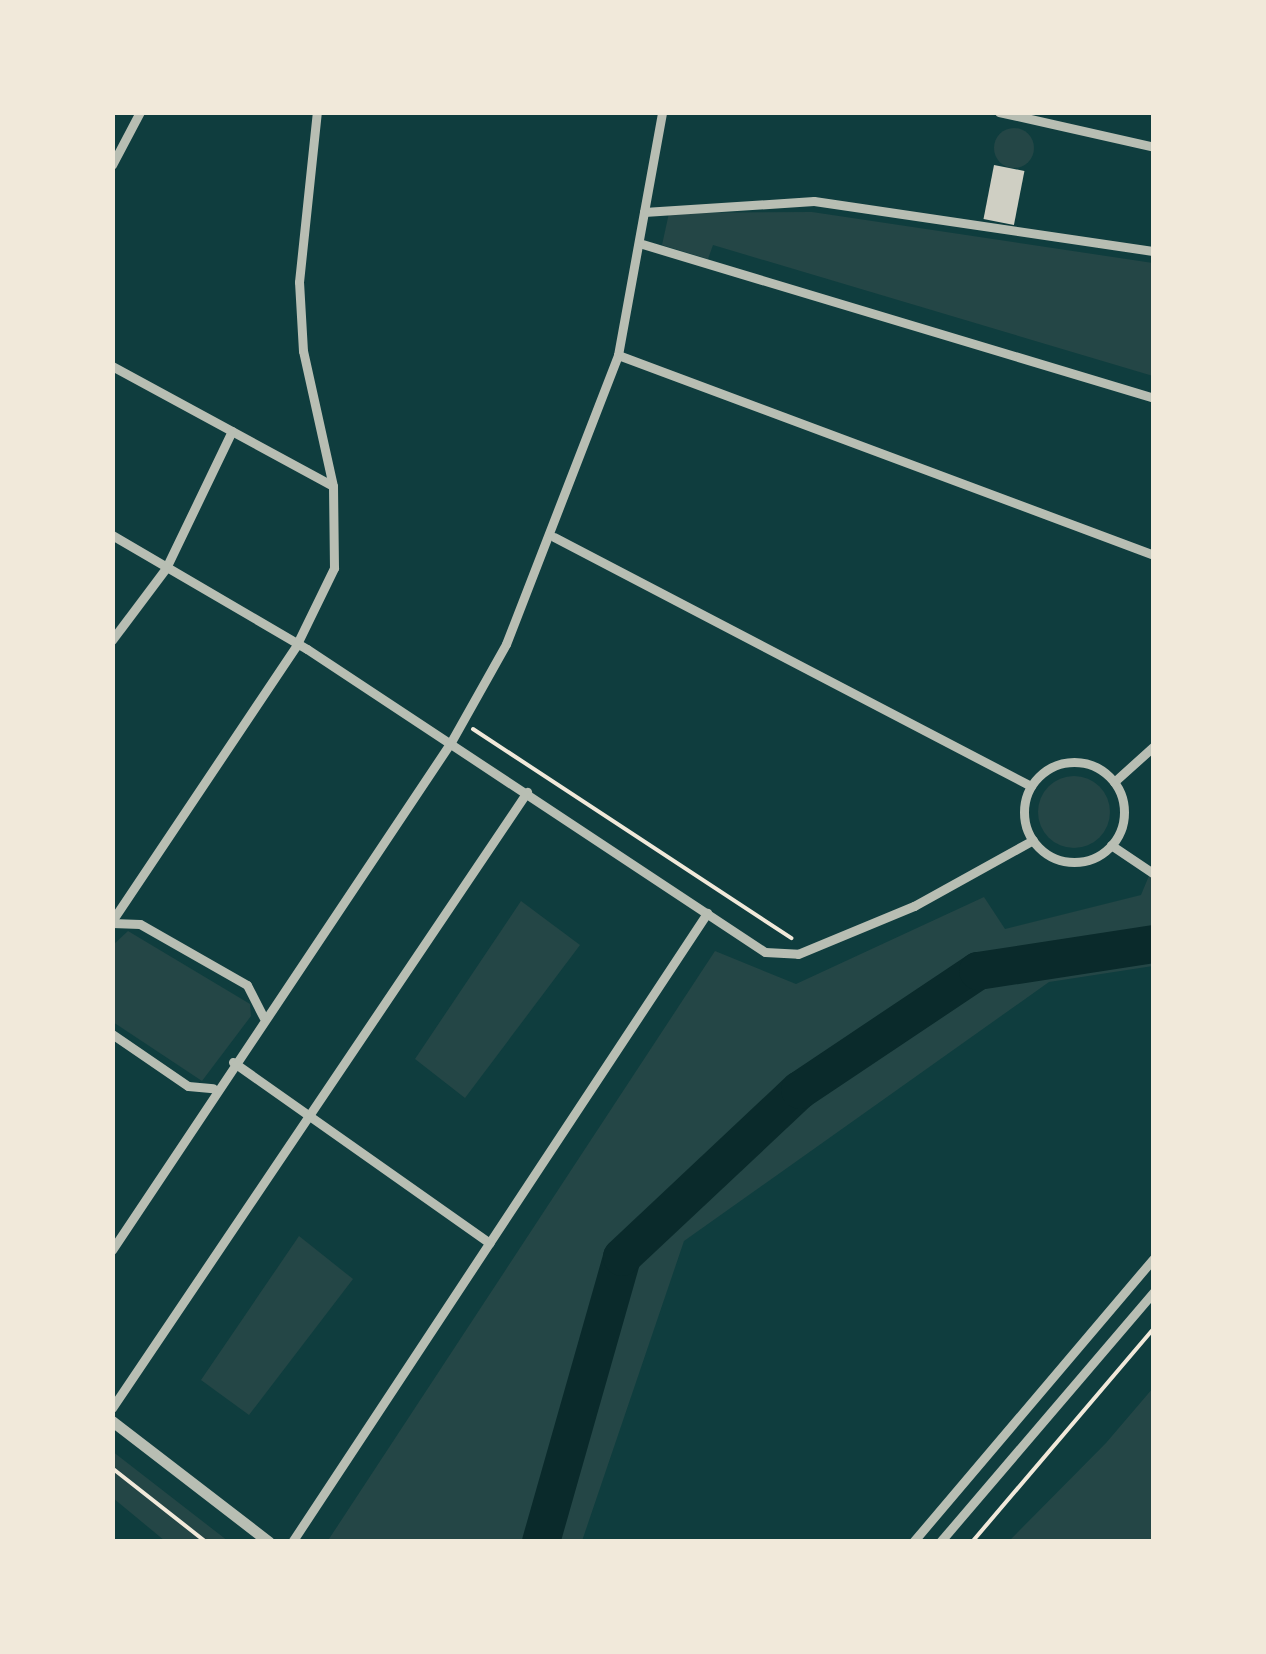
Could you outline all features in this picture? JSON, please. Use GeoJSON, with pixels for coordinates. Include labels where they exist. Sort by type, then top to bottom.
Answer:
{"type":"FeatureCollection","features":[{"type":"Feature","properties":{"kind":"street"},"geometry":{"type":"LineString","coordinates":[[112,165],[140,112]]}},
{"type":"Feature","properties":{"kind":"street"},"geometry":{"type":"LineString","coordinates":[[263,1017],[247,986],[140,924],[112,922],[296,646],[334,568],[334,486],[303,351],[299,282],[318,112]]}},
{"type":"Feature","properties":{"kind":"street"},"geometry":{"type":"LineString","coordinates":[[112,1250],[214,1088],[451,742],[554,537],[618,355],[662,112]]}},
{"type":"Feature","properties":{"kind":"street"},"geometry":{"type":"LineString","coordinates":[[999,112],[1154,147]]}},
{"type":"Feature","properties":{"kind":"street"},"geometry":{"type":"LineString","coordinates":[[644,212],[814,201],[1154,250]]}},
{"type":"Feature","properties":{"kind":"street"},"geometry":{"type":"LineString","coordinates":[[639,243],[1154,398]]}},
{"type":"Feature","properties":{"kind":"street"},"geometry":{"type":"LineString","coordinates":[[618,355],[1154,554]]}},
{"type":"Feature","properties":{"kind":"street"},"geometry":{"type":"LineString","coordinates":[[112,366],[334,486]]}},
{"type":"Feature","properties":{"kind":"street"},"geometry":{"type":"LineString","coordinates":[[112,640],[166,568],[232,431]]}},
{"type":"Feature","properties":{"kind":"street"},"geometry":{"type":"LineString","coordinates":[[112,534],[451,742],[765,952],[798,954],[914,906],[1033,840]]}},
{"type":"Feature","properties":{"kind":"street"},"geometry":{"type":"LineString","coordinates":[[554,537],[1031,786]]}},
{"type":"Feature","properties":{"kind":"street"},"geometry":{"type":"LineString","coordinates":[[1114,782],[1154,746]]}},
{"type":"Feature","properties":{"kind":"street"},"geometry":{"type":"LineString","coordinates":[[1066,762],[1095,766],[1114,782],[1124,807],[1112,846],[1071,862],[1033,840],[1024,814],[1031,786],[1066,762]]}},
{"type":"Feature","properties":{"kind":"street"},"geometry":{"type":"LineString","coordinates":[[112,1408],[312,1118],[527,792]]}},
{"type":"Feature","properties":{"kind":"street"},"geometry":{"type":"LineString","coordinates":[[1112,846],[1154,874]]}},
{"type":"Feature","properties":{"kind":"street"},"geometry":{"type":"LineString","coordinates":[[292,1542],[707,914]]}},
{"type":"Feature","properties":{"kind":"street"},"geometry":{"type":"LineString","coordinates":[[112,1034],[188,1086],[214,1088]]}},
{"type":"Feature","properties":{"kind":"street"},"geometry":{"type":"LineString","coordinates":[[233,1062],[490,1242]]}},
{"type":"Feature","properties":{"kind":"street"},"geometry":{"type":"LineString","coordinates":[[913,1542],[1154,1258]]}},
{"type":"Feature","properties":{"kind":"street"},"geometry":{"type":"LineString","coordinates":[[940,1542],[1154,1291]]}},
{"type":"Feature","properties":{"kind":"street"},"geometry":{"type":"LineString","coordinates":[[112,1421],[269,1542]]}},
{"type":"Feature","properties":{"kind":"path"},"geometry":{"type":"LineString","coordinates":[[468,726],[795,940]]}},
{"type":"Feature","properties":{"kind":"path"},"geometry":{"type":"LineString","coordinates":[[1154,781],[1154,827]]}},
{"type":"Feature","properties":{"kind":"path"},"geometry":{"type":"LineString","coordinates":[[972,1542],[1154,1328]]}},
{"type":"Feature","properties":{"kind":"path"},"geometry":{"type":"LineString","coordinates":[[112,1468],[206,1542]]}},
{"type":"Feature","properties":{"kind":"shaded area"},"geometry":{"type":"Polygon","coordinates":[[[1014,128],[1028,134],[1034,148],[1028,162],[1014,168],[1000,162],[994,148],[1000,134],[1014,128]]]}},
{"type":"Feature","properties":{"kind":"shaded area"},"geometry":{"type":"Polygon","coordinates":[[[812,212],[1153,263],[1153,376],[713,245],[708,259],[662,245],[669,213],[812,212]]]}},
{"type":"Feature","properties":{"kind":"shaded area"},"geometry":{"type":"Polygon","coordinates":[[[1074,776],[1100,786],[1110,812],[1100,838],[1074,848],[1048,838],[1038,812],[1048,786],[1074,776]]]}},
{"type":"Feature","properties":{"kind":"shaded area"},"geometry":{"type":"Polygon","coordinates":[[[1153,866],[1153,966],[1049,982],[684,1241],[582,1541],[327,1542],[715,951],[796,984],[984,897],[1005,929],[1141,895],[1153,866]]]}},
{"type":"Feature","properties":{"kind":"shaded area"},"geometry":{"type":"Polygon","coordinates":[[[521,901],[580,945],[465,1098],[415,1059],[521,901]]]}},
{"type":"Feature","properties":{"kind":"shaded area"},"geometry":{"type":"Polygon","coordinates":[[[128,931],[250,1004],[251,1016],[202,1081],[113,1022],[113,945],[128,931]]]}},
{"type":"Feature","properties":{"kind":"shaded area"},"geometry":{"type":"Polygon","coordinates":[[[299,1236],[353,1279],[249,1415],[201,1380],[299,1236]]]}},
{"type":"Feature","properties":{"kind":"shaded area"},"geometry":{"type":"Polygon","coordinates":[[[1153,1388],[1153,1541],[1009,1541],[1106,1443],[1153,1388]]]}},
{"type":"Feature","properties":{"kind":"shaded area"},"geometry":{"type":"Polygon","coordinates":[[[112,1451],[228,1541],[165,1541],[113,1498],[112,1451]]]}},
{"type":"Feature","properties":{"kind":"building"},"geometry":{"type":"Polygon","coordinates":[[[994,165],[1024,171],[1014,225],[984,219],[994,165]]]}},
{"type":"Feature","properties":{"kind":"waterway"},"geometry":{"type":"LineString","coordinates":[[541,1542],[622,1257],[800,1090],[978,971],[1154,944]]}}]}
